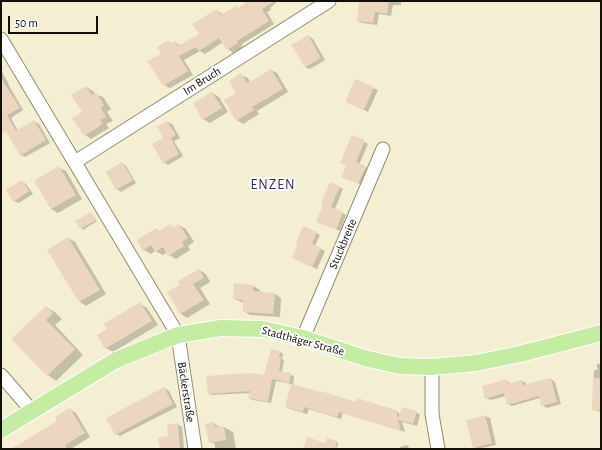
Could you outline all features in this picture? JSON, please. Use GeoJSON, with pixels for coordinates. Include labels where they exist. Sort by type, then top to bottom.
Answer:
{"type":"FeatureCollection","features":[{"type":"Feature","properties":{"kind":"main road","name":"Stadthäger Straße"},"geometry":{"type":"LineString","coordinates":[[1,430],[116,360],[178,335],[222,328],[262,329],[303,338],[368,359],[400,366],[432,367],[476,363],[601,333]]}},
{"type":"Feature","properties":{"kind":"street","name":"Im Bruch"},"geometry":{"type":"LineString","coordinates":[[75,162],[329,1]]}},
{"type":"Feature","properties":{"kind":"street"},"geometry":{"type":"LineString","coordinates":[[1,39],[178,335]]}},
{"type":"Feature","properties":{"kind":"street","name":"Stuckbreite"},"geometry":{"type":"LineString","coordinates":[[303,338],[383,149]]}},
{"type":"Feature","properties":{"kind":"street","name":"Bäckerstraße"},"geometry":{"type":"LineString","coordinates":[[178,335],[195,449]]}},
{"type":"Feature","properties":{"kind":"street"},"geometry":{"type":"LineString","coordinates":[[432,367],[432,414],[438,449]]}},
{"type":"Feature","properties":{"kind":"street"},"geometry":{"type":"LineString","coordinates":[[1,375],[32,411]]}},
{"type":"Feature","properties":{"kind":"building"},"geometry":{"type":"Polygon","coordinates":[[[248,1],[275,1],[262,9],[269,21],[237,41],[238,43],[227,50],[219,38],[199,51],[196,47],[179,56],[188,71],[163,86],[147,61],[161,54],[157,47],[168,40],[170,44],[175,41],[178,46],[199,34],[192,24],[217,9],[221,15],[236,6],[238,8],[248,1]]]}},
{"type":"Feature","properties":{"kind":"building"},"geometry":{"type":"Polygon","coordinates":[[[359,1],[389,1],[387,14],[375,12],[373,23],[357,21],[359,1]]]}},
{"type":"Feature","properties":{"kind":"building"},"geometry":{"type":"Polygon","coordinates":[[[308,35],[321,58],[305,67],[291,45],[308,35]]]}},
{"type":"Feature","properties":{"kind":"building"},"geometry":{"type":"Polygon","coordinates":[[[271,69],[283,89],[252,107],[254,110],[236,121],[224,100],[236,93],[229,81],[241,73],[247,83],[271,69]]]}},
{"type":"Feature","properties":{"kind":"building"},"geometry":{"type":"Polygon","coordinates":[[[1,78],[20,108],[7,115],[16,131],[34,120],[46,140],[20,156],[6,131],[1,134],[1,78]]]}},
{"type":"Feature","properties":{"kind":"building"},"geometry":{"type":"Polygon","coordinates":[[[355,79],[374,87],[364,110],[345,102],[355,79]]]}},
{"type":"Feature","properties":{"kind":"building"},"geometry":{"type":"Polygon","coordinates":[[[86,86],[92,95],[96,92],[104,105],[101,108],[106,117],[100,120],[103,124],[84,136],[72,118],[82,112],[71,95],[86,86]]]}},
{"type":"Feature","properties":{"kind":"building"},"geometry":{"type":"Polygon","coordinates":[[[212,92],[222,108],[202,120],[193,103],[212,92]]]}},
{"type":"Feature","properties":{"kind":"building"},"geometry":{"type":"Polygon","coordinates":[[[167,121],[176,135],[171,138],[179,154],[163,163],[152,144],[163,138],[157,127],[167,121]]]}},
{"type":"Feature","properties":{"kind":"building"},"geometry":{"type":"Polygon","coordinates":[[[352,135],[365,140],[356,162],[366,166],[358,184],[341,177],[346,166],[340,163],[352,135]]]}},
{"type":"Feature","properties":{"kind":"building"},"geometry":{"type":"Polygon","coordinates":[[[122,162],[133,180],[116,190],[106,172],[122,162]]]}},
{"type":"Feature","properties":{"kind":"building"},"geometry":{"type":"Polygon","coordinates":[[[59,166],[76,195],[51,209],[34,181],[59,166]]]}},
{"type":"Feature","properties":{"kind":"building"},"geometry":{"type":"Polygon","coordinates":[[[22,180],[29,191],[13,202],[6,190],[22,180]]]}},
{"type":"Feature","properties":{"kind":"building"},"geometry":{"type":"Polygon","coordinates":[[[330,182],[340,186],[331,207],[343,212],[336,230],[316,222],[323,204],[328,206],[321,203],[330,182]]]}},
{"type":"Feature","properties":{"kind":"building"},"geometry":{"type":"Polygon","coordinates":[[[91,212],[96,220],[80,229],[75,221],[91,212]]]}},
{"type":"Feature","properties":{"kind":"building"},"geometry":{"type":"Polygon","coordinates":[[[170,224],[173,228],[179,224],[188,238],[182,242],[184,246],[168,256],[163,247],[155,252],[151,245],[143,251],[137,240],[156,228],[158,232],[170,224]]]}},
{"type":"Feature","properties":{"kind":"building"},"geometry":{"type":"Polygon","coordinates":[[[303,226],[317,232],[312,243],[321,248],[312,267],[292,258],[297,246],[296,242],[303,226]]]}},
{"type":"Feature","properties":{"kind":"building"},"geometry":{"type":"Polygon","coordinates":[[[68,237],[100,290],[79,302],[47,250],[68,237]]]}},
{"type":"Feature","properties":{"kind":"building"},"geometry":{"type":"Polygon","coordinates":[[[199,269],[204,278],[193,284],[204,300],[180,314],[167,292],[180,285],[178,281],[199,269]]]}},
{"type":"Feature","properties":{"kind":"building"},"geometry":{"type":"Polygon","coordinates":[[[234,283],[253,285],[253,291],[275,293],[273,314],[243,312],[243,300],[233,299],[234,283]]]}},
{"type":"Feature","properties":{"kind":"building"},"geometry":{"type":"Polygon","coordinates":[[[140,302],[152,321],[105,349],[97,335],[107,329],[104,324],[140,302]]]}},
{"type":"Feature","properties":{"kind":"building"},"geometry":{"type":"Polygon","coordinates":[[[46,306],[53,313],[46,320],[75,349],[47,376],[11,339],[46,306]]]}},
{"type":"Feature","properties":{"kind":"building"},"geometry":{"type":"Polygon","coordinates":[[[271,349],[280,351],[279,357],[281,357],[279,371],[291,373],[289,383],[272,379],[268,402],[248,398],[250,391],[208,394],[206,376],[252,373],[264,375],[271,349]]]}},
{"type":"Feature","properties":{"kind":"building"},"geometry":{"type":"Polygon","coordinates":[[[551,378],[557,402],[541,406],[539,396],[507,405],[504,393],[485,399],[482,386],[507,379],[508,384],[522,380],[523,385],[551,378]]]}},
{"type":"Feature","properties":{"kind":"building"},"geometry":{"type":"Polygon","coordinates":[[[593,378],[601,378],[601,410],[592,410],[593,378]]]}},
{"type":"Feature","properties":{"kind":"building"},"geometry":{"type":"Polygon","coordinates":[[[291,384],[321,391],[356,402],[357,398],[396,410],[398,418],[402,407],[417,411],[413,424],[398,420],[401,431],[339,412],[337,417],[304,407],[303,412],[285,407],[291,384]]]}},
{"type":"Feature","properties":{"kind":"building"},"geometry":{"type":"Polygon","coordinates":[[[164,387],[173,404],[115,435],[106,418],[164,387]]]}},
{"type":"Feature","properties":{"kind":"building"},"geometry":{"type":"Polygon","coordinates":[[[70,408],[85,433],[65,445],[67,449],[11,449],[57,421],[55,417],[70,408]]]}},
{"type":"Feature","properties":{"kind":"building"},"geometry":{"type":"Polygon","coordinates":[[[485,415],[492,443],[473,448],[466,420],[485,415]]]}},
{"type":"Feature","properties":{"kind":"building"},"geometry":{"type":"Polygon","coordinates":[[[214,422],[215,427],[224,426],[226,440],[209,443],[205,424],[214,422]]]}},
{"type":"Feature","properties":{"kind":"building"},"geometry":{"type":"Polygon","coordinates":[[[178,423],[180,449],[160,449],[158,438],[168,436],[167,425],[178,423]]]}},
{"type":"Feature","properties":{"kind":"building"},"geometry":{"type":"Polygon","coordinates":[[[307,437],[325,443],[327,438],[337,441],[335,446],[337,449],[303,449],[307,437]]]}},
{"type":"Feature","properties":{"kind":"district","name":"ENZEN"},"geometry":{"type":"Point","coordinates":[273,185]}}]}
